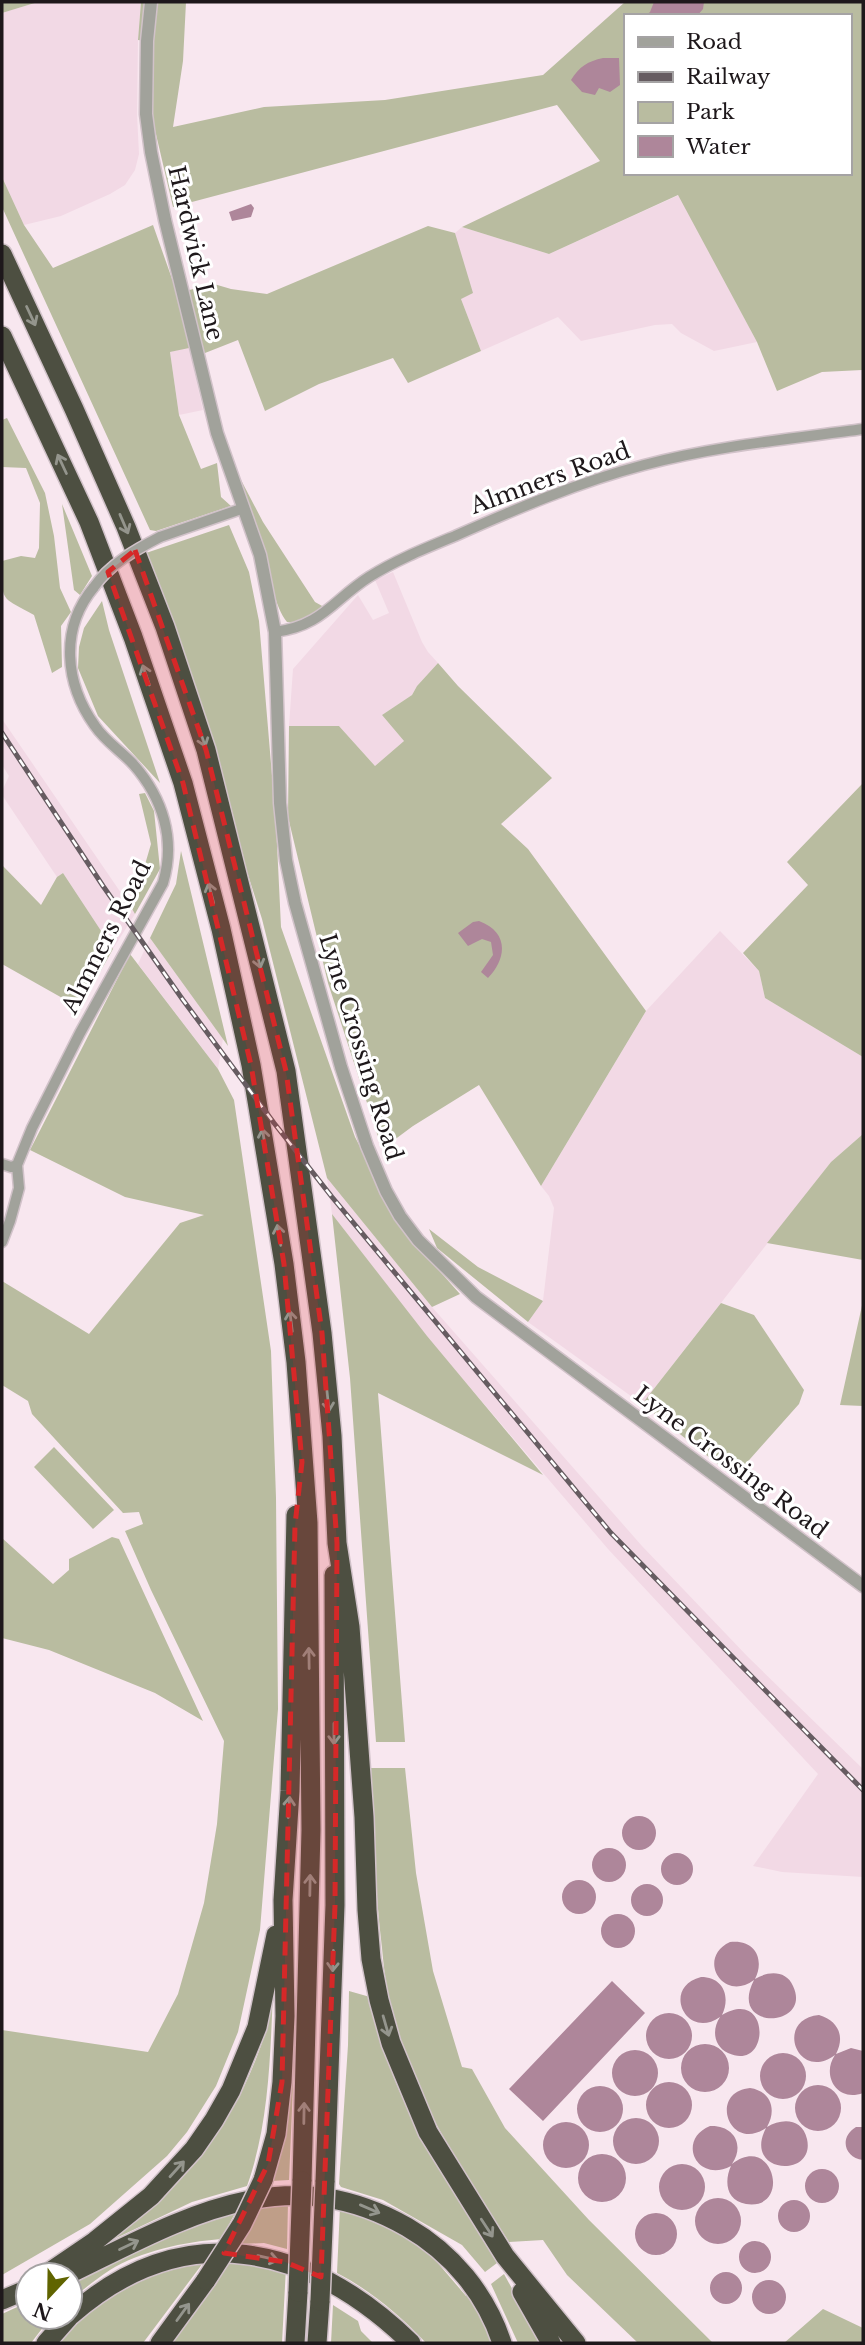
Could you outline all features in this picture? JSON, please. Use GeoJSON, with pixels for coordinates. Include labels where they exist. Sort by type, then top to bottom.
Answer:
{"type":"FeatureCollection","features":[{"type":"Feature","properties":{"kind":"highway"},"geometry":{"type":"LineString","coordinates":[[2,254],[126,527],[165,627],[206,750],[286,1071],[322,1333],[332,1436],[337,1543],[350,1627],[367,1910],[379,2000],[391,2043],[428,2132],[505,2256],[576,2343]]}},
{"type":"Feature","properties":{"kind":"highway"},"geometry":{"type":"LineString","coordinates":[[2,336],[89,522],[183,783],[221,929],[251,1065],[284,1264],[296,1362],[308,1523],[311,1830],[295,2343]]}},
{"type":"Feature","properties":{"kind":"highway"},"geometry":{"type":"LineString","coordinates":[[160,2343],[206,2280],[242,2224],[263,2180],[276,2134],[285,2016],[283,1900],[290,1791],[295,1525],[302,1462]]}},
{"type":"Feature","properties":{"kind":"highway"},"geometry":{"type":"LineString","coordinates":[[317,2343],[326,2182],[335,1905],[333,1584],[337,1543]]}},
{"type":"Feature","properties":{"kind":"highway"},"geometry":{"type":"LineString","coordinates":[[66,2261],[151,2196],[194,2149],[214,2120],[232,2090],[257,2027],[283,1900]]}},
{"type":"Feature","properties":{"kind":"highway"},"geometry":{"type":"LineString","coordinates":[[84,2267],[147,2236],[238,2201],[260,2197],[313,2195],[362,2205],[421,2235],[449,2258],[474,2287],[496,2324],[502,2343]]}},
{"type":"Feature","properties":{"kind":"highway"},"geometry":{"type":"LineString","coordinates":[[84,2304],[131,2273],[167,2261],[230,2253],[255,2255],[309,2271],[336,2285],[369,2306],[411,2343]]}},
{"type":"Feature","properties":{"kind":"highway"},"geometry":{"type":"LineString","coordinates":[[505,2256],[551,2343]]}},
{"type":"Feature","properties":{"kind":"street","name":"Hardwick Lane"},"geometry":{"type":"LineString","coordinates":[[151,2],[147,41],[146,114],[151,152],[217,433],[244,508]]}},
{"type":"Feature","properties":{"kind":"street","name":"Almners Road"},"geometry":{"type":"LineString","coordinates":[[275,632],[309,624],[358,585],[394,563],[580,485],[644,465],[691,455],[749,444],[863,429]]}},
{"type":"Feature","properties":{"kind":"street","name":"Almners Road"},"geometry":{"type":"LineString","coordinates":[[17,1165],[52,1086],[157,894],[168,864],[165,818],[153,791],[134,765],[96,728],[79,699],[69,667],[73,629],[81,606],[94,587],[121,559],[160,537],[244,508]]}},
{"type":"Feature","properties":{"kind":"street","name":"Lyne Crossing Road"},"geometry":{"type":"LineString","coordinates":[[244,508],[260,555],[275,632],[280,803],[286,860],[295,903],[366,1146],[400,1216],[436,1260],[476,1297],[863,1586]]}},
{"type":"Feature","properties":{"kind":"street"},"geometry":{"type":"LineString","coordinates":[[2,1164],[11,1167],[17,1165],[19,1188],[2,1242]]}},
{"type":"Feature","properties":{"kind":"highlighted area"},"geometry":{"type":"Polygon","coordinates":[[[135,550],[206,750],[286,1071],[322,1333],[337,1543],[335,1905],[321,2277],[285,2262],[224,2253],[268,2164],[282,2082],[295,1525],[302,1462],[284,1264],[251,1065],[183,783],[108,572],[135,550]]]}},
{"type":"Feature","properties":{"kind":"shaded area"},"geometry":{"type":"Polygon","coordinates":[[[38,2],[141,2],[137,115],[139,154],[135,170],[125,185],[61,216],[24,225],[2,177],[2,13],[38,2]]]}},
{"type":"Feature","properties":{"kind":"shaded area"},"geometry":{"type":"Polygon","coordinates":[[[679,195],[757,342],[714,351],[681,333],[672,324],[655,325],[581,341],[558,317],[481,351],[461,299],[455,233],[462,227],[549,254],[679,195]]]}},
{"type":"Feature","properties":{"kind":"shaded area"},"geometry":{"type":"Polygon","coordinates":[[[189,347],[203,410],[179,415],[170,352],[189,347]]]}},
{"type":"Feature","properties":{"kind":"shaded area"},"geometry":{"type":"Polygon","coordinates":[[[393,572],[422,642],[438,663],[412,695],[382,715],[404,741],[375,766],[339,726],[289,726],[293,669],[358,595],[373,620],[389,613],[375,580],[393,572]]]}},
{"type":"Feature","properties":{"kind":"shaded area"},"geometry":{"type":"Polygon","coordinates":[[[2,719],[135,914],[113,949],[63,873],[57,877],[2,795],[9,776],[2,765],[2,719]]]}},
{"type":"Feature","properties":{"kind":"shaded area"},"geometry":{"type":"Polygon","coordinates":[[[720,931],[759,971],[765,998],[863,1057],[863,1134],[831,1162],[642,1404],[528,1322],[543,1301],[554,1208],[541,1186],[646,1011],[720,931]]]}},
{"type":"Feature","properties":{"kind":"shaded area"},"geometry":{"type":"Polygon","coordinates":[[[150,938],[223,1039],[218,1069],[138,964],[150,938]]]}},
{"type":"Feature","properties":{"kind":"shaded area"},"geometry":{"type":"Polygon","coordinates":[[[327,1178],[432,1307],[642,1546],[748,1657],[863,1769],[863,1877],[782,1872],[753,1866],[818,1774],[608,1549],[426,1336],[332,1214],[327,1178]]]}},
{"type":"Feature","properties":{"kind":"green space"},"geometry":{"type":"Polygon","coordinates":[[[2,2],[38,2],[2,13],[2,2]]]}},
{"type":"Feature","properties":{"kind":"green space"},"geometry":{"type":"Polygon","coordinates":[[[141,2],[186,2],[183,61],[173,127],[264,107],[385,100],[543,75],[625,2],[863,2],[863,380],[862,370],[822,372],[777,391],[757,342],[678,195],[549,254],[462,227],[600,161],[557,105],[173,207],[155,130],[147,131],[146,41],[138,40],[141,2]]]}},
{"type":"Feature","properties":{"kind":"green space"},"geometry":{"type":"Polygon","coordinates":[[[2,177],[24,225],[53,268],[153,225],[177,293],[214,284],[267,294],[428,226],[455,233],[473,293],[461,299],[481,351],[408,383],[393,358],[319,384],[265,411],[238,340],[205,353],[189,348],[170,352],[179,415],[201,469],[217,463],[221,497],[231,506],[156,531],[150,530],[2,207],[2,177]]]}},
{"type":"Feature","properties":{"kind":"green space"},"geometry":{"type":"Polygon","coordinates":[[[7,418],[45,493],[54,536],[60,588],[71,612],[61,626],[62,667],[52,673],[34,615],[9,601],[3,592],[2,561],[21,556],[35,558],[39,548],[40,503],[26,468],[2,467],[2,420],[7,418]]]}},
{"type":"Feature","properties":{"kind":"green space"},"geometry":{"type":"Polygon","coordinates":[[[241,480],[263,522],[315,602],[324,607],[298,622],[287,622],[279,609],[264,554],[242,491],[241,480]]]}},
{"type":"Feature","properties":{"kind":"green space"},"geometry":{"type":"Polygon","coordinates":[[[62,504],[92,576],[80,595],[74,590],[62,504]]]}},
{"type":"Feature","properties":{"kind":"green space"},"geometry":{"type":"Polygon","coordinates":[[[229,525],[249,572],[259,621],[276,823],[281,927],[355,1137],[402,1229],[460,1294],[432,1307],[327,1178],[262,919],[146,553],[229,525]]]}},
{"type":"Feature","properties":{"kind":"green space"},"geometry":{"type":"Polygon","coordinates":[[[102,601],[109,630],[160,783],[98,716],[78,668],[79,647],[84,628],[102,601]]]}},
{"type":"Feature","properties":{"kind":"green space"},"geometry":{"type":"Polygon","coordinates":[[[438,663],[552,778],[501,824],[528,849],[646,1011],[541,1186],[479,1085],[413,1126],[382,1149],[328,983],[288,817],[289,726],[339,726],[375,766],[404,741],[382,715],[412,695],[438,663]]]}},
{"type":"Feature","properties":{"kind":"green space"},"geometry":{"type":"Polygon","coordinates":[[[863,783],[863,1057],[765,998],[759,971],[743,953],[808,885],[787,862],[863,783]]]}},
{"type":"Feature","properties":{"kind":"green space"},"geometry":{"type":"Polygon","coordinates":[[[145,793],[154,811],[160,869],[135,914],[132,909],[151,844],[139,794],[145,793]]]}},
{"type":"Feature","properties":{"kind":"green space"},"geometry":{"type":"Polygon","coordinates":[[[181,851],[228,1046],[150,938],[176,884],[181,851]]]}},
{"type":"Feature","properties":{"kind":"green space"},"geometry":{"type":"Polygon","coordinates":[[[2,865],[41,905],[57,877],[63,873],[113,949],[80,1008],[2,964],[2,865]]]}},
{"type":"Feature","properties":{"kind":"green space"},"geometry":{"type":"Polygon","coordinates":[[[130,954],[218,1069],[234,1100],[271,1351],[276,1498],[278,1709],[260,1930],[238,2032],[216,2086],[187,2132],[167,2156],[90,2224],[26,2261],[14,2261],[14,2268],[2,2275],[2,2030],[148,2052],[178,1994],[204,1903],[217,1824],[224,1741],[125,1531],[143,1524],[139,1512],[123,1513],[32,1414],[28,1401],[2,1385],[2,1281],[89,1334],[180,1223],[204,1215],[125,1197],[30,1150],[130,954]]]}},
{"type":"Feature","properties":{"kind":"green space"},"geometry":{"type":"Polygon","coordinates":[[[863,1134],[863,1260],[767,1243],[831,1162],[863,1134]]]}},
{"type":"Feature","properties":{"kind":"green space"},"geometry":{"type":"Polygon","coordinates":[[[332,1214],[427,1336],[543,1475],[378,1393],[405,1742],[376,1742],[350,1378],[332,1214]]]}},
{"type":"Feature","properties":{"kind":"green space"},"geometry":{"type":"Polygon","coordinates":[[[429,1229],[478,1267],[543,1301],[528,1322],[437,1248],[429,1229]]]}},
{"type":"Feature","properties":{"kind":"green space"},"geometry":{"type":"Polygon","coordinates":[[[863,1301],[863,1406],[840,1405],[863,1301]]]}},
{"type":"Feature","properties":{"kind":"green space"},"geometry":{"type":"Polygon","coordinates":[[[721,1303],[754,1315],[804,1390],[799,1404],[734,1477],[642,1404],[721,1303]]]}},
{"type":"Feature","properties":{"kind":"green space"},"geometry":{"type":"Polygon","coordinates":[[[54,1447],[114,1510],[93,1529],[34,1467],[54,1447]]]}},
{"type":"Feature","properties":{"kind":"green space"},"geometry":{"type":"Polygon","coordinates":[[[112,1537],[119,1539],[203,1721],[155,1693],[49,1650],[2,1638],[2,1538],[53,1584],[69,1570],[69,1559],[112,1537]]]}},
{"type":"Feature","properties":{"kind":"green space"},"geometry":{"type":"Polygon","coordinates":[[[371,1768],[405,1768],[416,1873],[433,1971],[462,2067],[472,2069],[505,2128],[589,2220],[713,2343],[638,2343],[567,2275],[543,2240],[509,2242],[450,2148],[411,2073],[391,2011],[378,1903],[371,1768]]]}},
{"type":"Feature","properties":{"kind":"green space"},"geometry":{"type":"Polygon","coordinates":[[[349,1991],[370,1997],[390,2067],[409,2113],[497,2263],[485,2272],[462,2245],[383,2200],[341,2187],[339,2184],[349,1991]]]}},
{"type":"Feature","properties":{"kind":"green space"},"geometry":{"type":"Polygon","coordinates":[[[273,1993],[264,2115],[247,2186],[192,2202],[112,2240],[180,2178],[217,2133],[247,2081],[259,2051],[273,1993]]]}},
{"type":"Feature","properties":{"kind":"green space"},"geometry":{"type":"Polygon","coordinates":[[[290,2052],[294,2061],[289,2180],[271,2181],[290,2052]]]}},
{"type":"Feature","properties":{"kind":"green space"},"geometry":{"type":"Polygon","coordinates":[[[288,2202],[287,2249],[264,2243],[241,2244],[262,2204],[288,2202]]]}},
{"type":"Feature","properties":{"kind":"green space"},"geometry":{"type":"Polygon","coordinates":[[[239,2206],[221,2239],[178,2245],[135,2258],[110,2270],[84,2289],[84,2276],[121,2256],[239,2206]]]}},
{"type":"Feature","properties":{"kind":"green space"},"geometry":{"type":"Polygon","coordinates":[[[340,2207],[397,2228],[425,2248],[466,2296],[469,2293],[493,2343],[426,2343],[384,2304],[337,2273],[340,2207]]]}},
{"type":"Feature","properties":{"kind":"green space"},"geometry":{"type":"Polygon","coordinates":[[[231,2259],[286,2267],[282,2343],[169,2343],[231,2259]]]}},
{"type":"Feature","properties":{"kind":"green space"},"geometry":{"type":"Polygon","coordinates":[[[203,2263],[143,2343],[56,2343],[69,2331],[84,2331],[84,2316],[119,2289],[171,2269],[203,2263]]]}},
{"type":"Feature","properties":{"kind":"green space"},"geometry":{"type":"Polygon","coordinates":[[[504,2274],[541,2343],[518,2343],[491,2284],[504,2274]]]}},
{"type":"Feature","properties":{"kind":"green space"},"geometry":{"type":"Polygon","coordinates":[[[333,2305],[358,2321],[361,2331],[373,2343],[331,2343],[333,2305]]]}},
{"type":"Feature","properties":{"kind":"green space"},"geometry":{"type":"Polygon","coordinates":[[[14,2308],[14,2331],[40,2331],[31,2343],[2,2343],[2,2314],[14,2308]]]}},
{"type":"Feature","properties":{"kind":"green space"},"geometry":{"type":"Polygon","coordinates":[[[823,2309],[863,2328],[863,2343],[784,2343],[823,2309]]]}},
{"type":"Feature","properties":{"kind":"water"},"geometry":{"type":"Polygon","coordinates":[[[654,2],[704,2],[699,14],[648,14],[654,2]]]}},
{"type":"Feature","properties":{"kind":"water"},"geometry":{"type":"Polygon","coordinates":[[[603,58],[619,58],[620,85],[610,92],[599,88],[595,95],[582,92],[571,80],[584,65],[603,58]]]}},
{"type":"Feature","properties":{"kind":"water"},"geometry":{"type":"Polygon","coordinates":[[[251,204],[254,208],[251,217],[232,221],[229,212],[251,204]]]}},
{"type":"Feature","properties":{"kind":"water"},"geometry":{"type":"Polygon","coordinates":[[[479,921],[496,932],[502,946],[499,962],[488,978],[481,972],[493,955],[491,942],[482,939],[468,946],[458,933],[473,922],[479,921]]]}},
{"type":"Feature","properties":{"kind":"water"},"geometry":{"type":"Polygon","coordinates":[[[639,1816],[651,1821],[656,1833],[651,1845],[639,1850],[627,1845],[622,1833],[627,1821],[639,1816]]]}},
{"type":"Feature","properties":{"kind":"water"},"geometry":{"type":"Polygon","coordinates":[[[609,1848],[621,1853],[626,1865],[621,1877],[609,1882],[597,1877],[592,1865],[597,1853],[609,1848]]]}},
{"type":"Feature","properties":{"kind":"water"},"geometry":{"type":"Polygon","coordinates":[[[677,1853],[689,1857],[693,1869],[689,1881],[677,1885],[665,1881],[661,1869],[665,1857],[677,1853]]]}},
{"type":"Feature","properties":{"kind":"water"},"geometry":{"type":"Polygon","coordinates":[[[579,1880],[591,1885],[596,1897],[591,1909],[579,1914],[567,1909],[562,1897],[567,1885],[579,1880]]]}},
{"type":"Feature","properties":{"kind":"water"},"geometry":{"type":"Polygon","coordinates":[[[647,1884],[658,1889],[663,1900],[658,1911],[647,1916],[636,1911],[631,1900],[636,1889],[647,1884]]]}},
{"type":"Feature","properties":{"kind":"water"},"geometry":{"type":"Polygon","coordinates":[[[618,1914],[630,1919],[635,1931],[630,1943],[618,1948],[606,1943],[601,1931],[606,1919],[618,1914]]]}},
{"type":"Feature","properties":{"kind":"water"},"geometry":{"type":"Polygon","coordinates":[[[730,1942],[746,1944],[756,1952],[759,1964],[755,1979],[765,1974],[776,1974],[790,1981],[796,2000],[792,2010],[782,2016],[760,2016],[752,2009],[749,1997],[754,1980],[743,1986],[732,1986],[718,1976],[714,1967],[715,1958],[720,1949],[730,1942]]]}},
{"type":"Feature","properties":{"kind":"water"},"geometry":{"type":"Polygon","coordinates":[[[701,1977],[715,1980],[723,1989],[726,2001],[722,2015],[738,2009],[750,2012],[757,2020],[760,2031],[758,2042],[752,2051],[742,2056],[728,2053],[719,2046],[715,2037],[720,2017],[708,2023],[688,2018],[680,2000],[682,1991],[689,1983],[701,1977]]]}},
{"type":"Feature","properties":{"kind":"water"},"geometry":{"type":"Polygon","coordinates":[[[612,1981],[645,2013],[543,2121],[509,2089],[612,1981]]]}},
{"type":"Feature","properties":{"kind":"water"},"geometry":{"type":"Polygon","coordinates":[[[669,2013],[686,2019],[692,2036],[686,2053],[669,2059],[652,2053],[646,2036],[652,2019],[669,2013]]]}},
{"type":"Feature","properties":{"kind":"water"},"geometry":{"type":"Polygon","coordinates":[[[819,2015],[836,2025],[840,2042],[836,2054],[851,2048],[863,2051],[863,2093],[846,2094],[834,2085],[830,2071],[835,2055],[822,2061],[810,2061],[801,2056],[794,2037],[797,2027],[805,2019],[819,2015]]]}},
{"type":"Feature","properties":{"kind":"water"},"geometry":{"type":"Polygon","coordinates":[[[705,2044],[722,2051],[729,2068],[722,2085],[705,2092],[688,2085],[681,2068],[688,2051],[705,2044]]]}},
{"type":"Feature","properties":{"kind":"water"},"geometry":{"type":"Polygon","coordinates":[[[635,2050],[651,2057],[658,2073],[651,2089],[635,2096],[619,2089],[612,2073],[619,2057],[635,2050]]]}},
{"type":"Feature","properties":{"kind":"water"},"geometry":{"type":"Polygon","coordinates":[[[783,2053],[799,2060],[806,2076],[799,2092],[783,2099],[767,2092],[760,2076],[767,2060],[783,2053]]]}},
{"type":"Feature","properties":{"kind":"water"},"geometry":{"type":"Polygon","coordinates":[[[669,2082],[685,2089],[692,2105],[685,2121],[669,2128],[653,2121],[646,2105],[653,2089],[669,2082]]]}},
{"type":"Feature","properties":{"kind":"water"},"geometry":{"type":"Polygon","coordinates":[[[818,2085],[835,2091],[841,2108],[835,2125],[818,2131],[801,2125],[795,2108],[801,2091],[818,2085]]]}},
{"type":"Feature","properties":{"kind":"water"},"geometry":{"type":"Polygon","coordinates":[[[600,2086],[616,2093],[623,2109],[616,2125],[600,2132],[584,2125],[577,2109],[584,2093],[600,2086]]]}},
{"type":"Feature","properties":{"kind":"water"},"geometry":{"type":"Polygon","coordinates":[[[750,2088],[763,2093],[770,2102],[772,2114],[767,2127],[785,2121],[801,2127],[807,2139],[807,2152],[801,2161],[781,2166],[771,2162],[764,2155],[761,2143],[766,2128],[753,2134],[742,2133],[728,2119],[730,2099],[737,2092],[750,2088]]]}},
{"type":"Feature","properties":{"kind":"water"},"geometry":{"type":"Polygon","coordinates":[[[636,2118],[652,2125],[659,2141],[652,2157],[636,2164],[620,2157],[613,2141],[620,2125],[636,2118]]]}},
{"type":"Feature","properties":{"kind":"water"},"geometry":{"type":"Polygon","coordinates":[[[566,2122],[582,2129],[589,2145],[582,2161],[566,2168],[550,2161],[543,2145],[550,2129],[566,2122]]]}},
{"type":"Feature","properties":{"kind":"water"},"geometry":{"type":"Polygon","coordinates":[[[710,2126],[725,2129],[735,2138],[737,2150],[732,2164],[747,2157],[758,2158],[767,2164],[773,2186],[769,2196],[760,2203],[746,2204],[734,2199],[727,2184],[731,2166],[719,2170],[709,2169],[700,2165],[695,2158],[694,2141],[700,2132],[710,2126]]]}},
{"type":"Feature","properties":{"kind":"water"},"geometry":{"type":"Polygon","coordinates":[[[856,2127],[863,2127],[863,2160],[852,2155],[846,2146],[847,2136],[856,2127]]]}},
{"type":"Feature","properties":{"kind":"water"},"geometry":{"type":"Polygon","coordinates":[[[602,2154],[619,2161],[626,2178],[619,2195],[602,2202],[585,2195],[578,2178],[585,2161],[602,2154]]]}},
{"type":"Feature","properties":{"kind":"water"},"geometry":{"type":"Polygon","coordinates":[[[682,2164],[698,2171],[705,2187],[698,2203],[682,2210],[666,2203],[659,2187],[666,2171],[682,2164]]]}},
{"type":"Feature","properties":{"kind":"water"},"geometry":{"type":"Polygon","coordinates":[[[822,2169],[834,2174],[839,2186],[834,2198],[822,2203],[810,2198],[805,2186],[810,2174],[822,2169]]]}},
{"type":"Feature","properties":{"kind":"water"},"geometry":{"type":"Polygon","coordinates":[[[718,2198],[734,2205],[741,2221],[734,2237],[718,2244],[702,2237],[695,2221],[702,2205],[718,2198]]]}},
{"type":"Feature","properties":{"kind":"water"},"geometry":{"type":"Polygon","coordinates":[[[794,2200],[805,2205],[810,2216],[805,2227],[794,2232],[783,2227],[778,2216],[783,2205],[794,2200]]]}},
{"type":"Feature","properties":{"kind":"water"},"geometry":{"type":"Polygon","coordinates":[[[656,2213],[671,2219],[677,2234],[671,2249],[656,2255],[641,2249],[635,2234],[641,2219],[656,2213]]]}},
{"type":"Feature","properties":{"kind":"water"},"geometry":{"type":"Polygon","coordinates":[[[755,2241],[766,2246],[771,2257],[766,2268],[755,2273],[744,2268],[739,2257],[744,2246],[755,2241]]]}},
{"type":"Feature","properties":{"kind":"water"},"geometry":{"type":"Polygon","coordinates":[[[726,2272],[738,2276],[742,2288],[738,2300],[726,2304],[714,2300],[710,2288],[714,2276],[726,2272]]]}},
{"type":"Feature","properties":{"kind":"water"},"geometry":{"type":"Polygon","coordinates":[[[769,2280],[781,2285],[786,2297],[781,2309],[769,2314],[757,2309],[752,2297],[757,2285],[769,2280]]]}},
{"type":"Feature","properties":{"kind":"railway"},"geometry":{"type":"LineString","coordinates":[[2,733],[103,886],[183,1000],[332,1197],[611,1533],[863,1790]]}}]}
